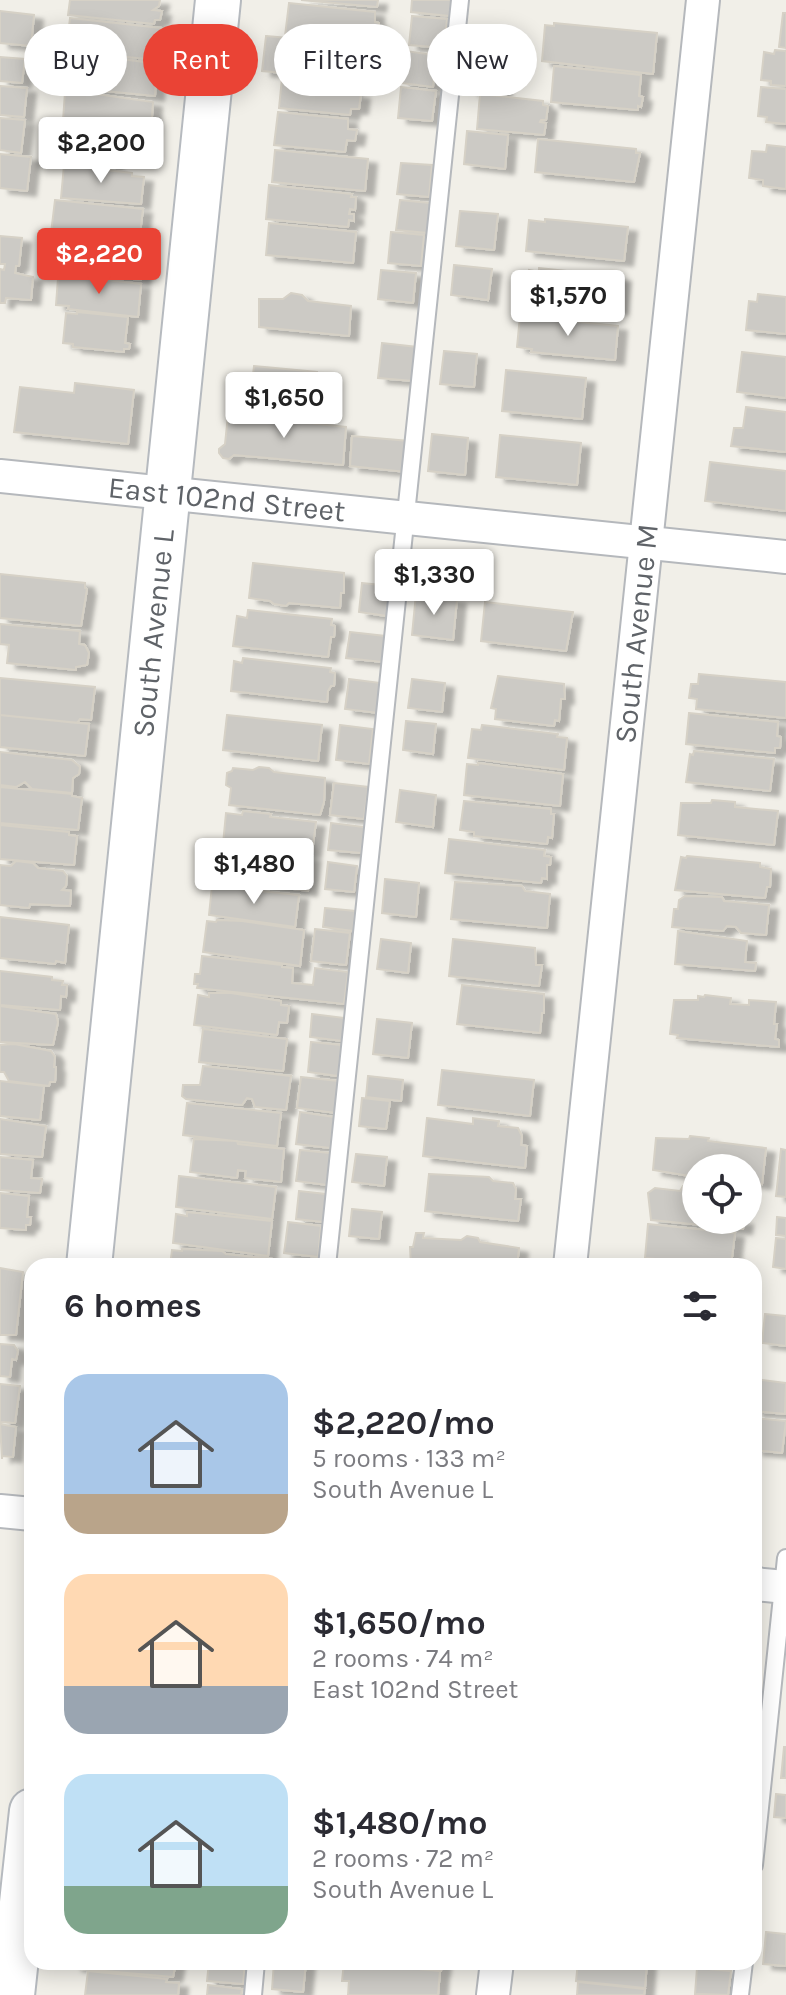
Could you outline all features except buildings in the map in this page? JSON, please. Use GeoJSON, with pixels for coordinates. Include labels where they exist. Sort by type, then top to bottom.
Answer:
{"type":"FeatureCollection","features":[{"type":"Feature","properties":{"kind":"street","name":"South Avenue L"},"geometry":{"type":"LineString","coordinates":[[90,1258],[218,0]]}},
{"type":"Feature","properties":{"kind":"street","name":"South Avenue M"},"geometry":{"type":"LineString","coordinates":[[571,1258],[703,0]]}},
{"type":"Feature","properties":{"kind":"street","name":"East 102nd Street"},"geometry":{"type":"LineString","coordinates":[[0,476],[786,557]]}},
{"type":"Feature","properties":{"kind":"street"},"geometry":{"type":"LineString","coordinates":[[0,1511],[24,1513]]}},
{"type":"Feature","properties":{"kind":"street"},"geometry":{"type":"LineString","coordinates":[[12,1995],[24,1885]]}},
{"type":"Feature","properties":{"kind":"street"},"geometry":{"type":"LineString","coordinates":[[493,1995],[496,1970]]}},
{"type":"Feature","properties":{"kind":"lane"},"geometry":{"type":"LineString","coordinates":[[328,1258],[460,0]]}},
{"type":"Feature","properties":{"kind":"lane"},"geometry":{"type":"LineString","coordinates":[[762,1766],[777,1579]]}},
{"type":"Feature","properties":{"kind":"lane"},"geometry":{"type":"LineString","coordinates":[[253,1995],[255,1970]]}},
{"type":"Feature","properties":{"kind":"lane"},"geometry":{"type":"LineString","coordinates":[[740,1995],[743,1970]]}}]}
